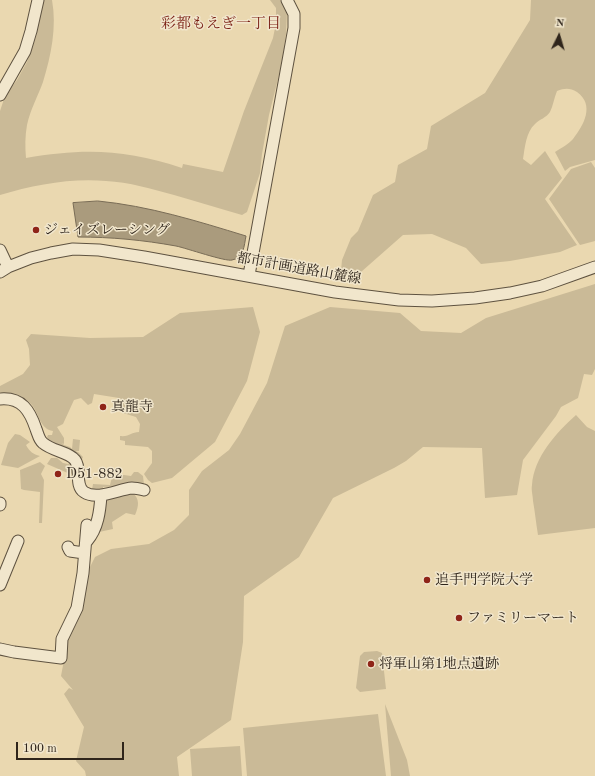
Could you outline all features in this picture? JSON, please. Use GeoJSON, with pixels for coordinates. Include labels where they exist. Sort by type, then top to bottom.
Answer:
{"type":"FeatureCollection","features":[{"type":"Feature","properties":{"kind":"street"},"geometry":{"type":"LineString","coordinates":[[0,95],[25,51],[32,31],[38,0]]}},
{"type":"Feature","properties":{"kind":"street"},"geometry":{"type":"LineString","coordinates":[[249,275],[294,28],[294,14],[288,0]]}},
{"type":"Feature","properties":{"kind":"street","name":"都市計画道路山麓線"},"geometry":{"type":"LineString","coordinates":[[4,270],[31,258],[51,253],[80,249],[121,253],[249,275],[335,292],[399,300],[432,301],[475,298],[510,293],[542,286],[595,267]]}},
{"type":"Feature","properties":{"kind":"street"},"geometry":{"type":"LineString","coordinates":[[0,250],[4,270]]}},
{"type":"Feature","properties":{"kind":"street"},"geometry":{"type":"LineString","coordinates":[[0,399],[7,398],[19,402],[29,412],[41,441],[53,449],[72,457],[76,461],[79,468],[79,483],[81,489],[86,493],[101,495],[131,488],[144,490]]}},
{"type":"Feature","properties":{"kind":"street"},"geometry":{"type":"LineString","coordinates":[[85,548],[98,519],[101,495]]}},
{"type":"Feature","properties":{"kind":"street"},"geometry":{"type":"LineString","coordinates":[[0,649],[61,658],[62,639],[77,608],[87,525]]}},
{"type":"Feature","properties":{"kind":"street"},"geometry":{"type":"LineString","coordinates":[[0,585],[18,540]]}},
{"type":"Feature","properties":{"kind":"street"},"geometry":{"type":"LineString","coordinates":[[68,547],[70,551],[85,548]]}},
{"type":"Feature","properties":{"kind":"shaded area"},"geometry":{"type":"Polygon","coordinates":[[[43,0],[52,0],[54,21],[52,41],[43,82],[28,119],[25,142],[26,158],[67,153],[104,152],[142,157],[182,168],[183,164],[223,172],[244,111],[273,38],[276,23],[276,8],[270,0],[280,0],[287,13],[282,63],[269,115],[260,173],[247,212],[242,215],[149,188],[123,183],[93,180],[52,183],[0,195],[0,111],[5,96],[17,80],[27,62],[36,37],[43,0]]]}},
{"type":"Feature","properties":{"kind":"shaded area"},"geometry":{"type":"Polygon","coordinates":[[[531,0],[595,0],[595,160],[570,167],[565,171],[555,152],[573,139],[581,128],[586,115],[586,103],[582,97],[577,92],[567,89],[557,91],[550,112],[532,127],[526,140],[523,159],[531,165],[545,151],[562,178],[545,199],[577,245],[560,252],[510,261],[481,264],[466,248],[432,234],[403,235],[361,272],[357,274],[341,271],[342,260],[351,238],[358,231],[373,195],[395,182],[398,165],[427,149],[431,126],[485,93],[530,20],[531,0]]]}},
{"type":"Feature","properties":{"kind":"shaded area"},"geometry":{"type":"Polygon","coordinates":[[[591,162],[595,168],[595,241],[580,245],[549,199],[571,169],[591,162]]]}},
{"type":"Feature","properties":{"kind":"shaded area"},"geometry":{"type":"Polygon","coordinates":[[[98,201],[154,210],[246,236],[243,251],[236,259],[228,260],[181,247],[164,244],[115,238],[78,237],[73,203],[98,201]]]}},
{"type":"Feature","properties":{"kind":"shaded area"},"geometry":{"type":"Polygon","coordinates":[[[595,284],[595,369],[592,375],[584,374],[578,398],[561,407],[523,460],[517,495],[485,498],[482,448],[423,447],[406,461],[394,468],[333,498],[299,557],[244,596],[243,642],[231,720],[177,757],[179,776],[86,776],[85,771],[76,761],[84,727],[64,694],[69,688],[73,690],[61,676],[69,634],[86,590],[86,575],[95,557],[111,549],[149,544],[174,530],[189,515],[189,490],[202,471],[229,450],[240,434],[267,383],[285,326],[330,307],[400,313],[421,331],[461,333],[486,318],[595,284]]]}},
{"type":"Feature","properties":{"kind":"shaded area"},"geometry":{"type":"Polygon","coordinates":[[[253,307],[260,332],[247,381],[215,442],[172,478],[152,483],[144,474],[152,463],[152,451],[148,447],[125,445],[125,441],[120,440],[120,436],[126,436],[139,432],[140,424],[136,417],[123,413],[118,409],[119,398],[94,394],[92,403],[88,405],[81,398],[74,400],[63,424],[57,427],[64,438],[64,444],[62,443],[64,445],[72,449],[73,439],[80,440],[79,451],[75,451],[83,457],[82,459],[49,441],[47,437],[48,435],[52,435],[53,431],[49,430],[42,424],[32,405],[28,401],[20,397],[0,392],[0,386],[23,374],[30,365],[29,349],[26,340],[31,334],[90,338],[143,337],[180,313],[253,307]]]}},
{"type":"Feature","properties":{"kind":"shaded area"},"geometry":{"type":"Polygon","coordinates":[[[576,415],[587,427],[595,431],[595,528],[538,535],[532,491],[537,465],[547,446],[576,415]]]}},
{"type":"Feature","properties":{"kind":"shaded area"},"geometry":{"type":"Polygon","coordinates":[[[15,434],[20,435],[30,442],[26,445],[27,447],[32,452],[40,456],[18,468],[1,465],[8,443],[15,434]]]}},
{"type":"Feature","properties":{"kind":"shaded area"},"geometry":{"type":"Polygon","coordinates":[[[51,458],[57,458],[63,463],[70,463],[73,473],[70,474],[47,464],[51,458]]]}},
{"type":"Feature","properties":{"kind":"shaded area"},"geometry":{"type":"Polygon","coordinates":[[[40,462],[45,466],[41,474],[44,480],[42,523],[39,523],[40,492],[21,489],[20,470],[40,462]]]}},
{"type":"Feature","properties":{"kind":"shaded area"},"geometry":{"type":"Polygon","coordinates":[[[134,472],[138,472],[143,476],[144,485],[103,487],[103,490],[92,490],[93,484],[110,485],[112,477],[124,475],[131,476],[134,472]]]}},
{"type":"Feature","properties":{"kind":"shaded area"},"geometry":{"type":"Polygon","coordinates":[[[132,492],[138,500],[135,515],[126,513],[112,522],[113,529],[99,532],[103,499],[132,492]]]}},
{"type":"Feature","properties":{"kind":"shaded area"},"geometry":{"type":"Polygon","coordinates":[[[377,651],[382,653],[386,689],[360,692],[356,688],[360,656],[364,652],[377,651]]]}},
{"type":"Feature","properties":{"kind":"shaded area"},"geometry":{"type":"Polygon","coordinates":[[[385,704],[407,760],[410,776],[391,776],[385,704]]]}},
{"type":"Feature","properties":{"kind":"shaded area"},"geometry":{"type":"Polygon","coordinates":[[[378,714],[386,776],[247,776],[243,728],[378,714]]]}},
{"type":"Feature","properties":{"kind":"shaded area"},"geometry":{"type":"Polygon","coordinates":[[[240,746],[242,776],[192,776],[190,749],[240,746]]]}},
{"type":"Feature","properties":{"kind":"place","name":"ジェイズレーシング"},"geometry":{"type":"Point","coordinates":[36,230]}},
{"type":"Feature","properties":{"kind":"place","name":"真龍寺"},"geometry":{"type":"Point","coordinates":[103,407]}},
{"type":"Feature","properties":{"kind":"place","name":"D51-882"},"geometry":{"type":"Point","coordinates":[58,474]}},
{"type":"Feature","properties":{"kind":"place","name":"追手門学院大学"},"geometry":{"type":"Point","coordinates":[427,580]}},
{"type":"Feature","properties":{"kind":"place","name":"ファミリーマート"},"geometry":{"type":"Point","coordinates":[459,618]}},
{"type":"Feature","properties":{"kind":"place","name":"将軍山第1地点遺跡"},"geometry":{"type":"Point","coordinates":[371,664]}},
{"type":"Feature","properties":{"kind":"district","name":"彩都もえぎ一丁目"},"geometry":{"type":"Point","coordinates":[221,24]}}]}
